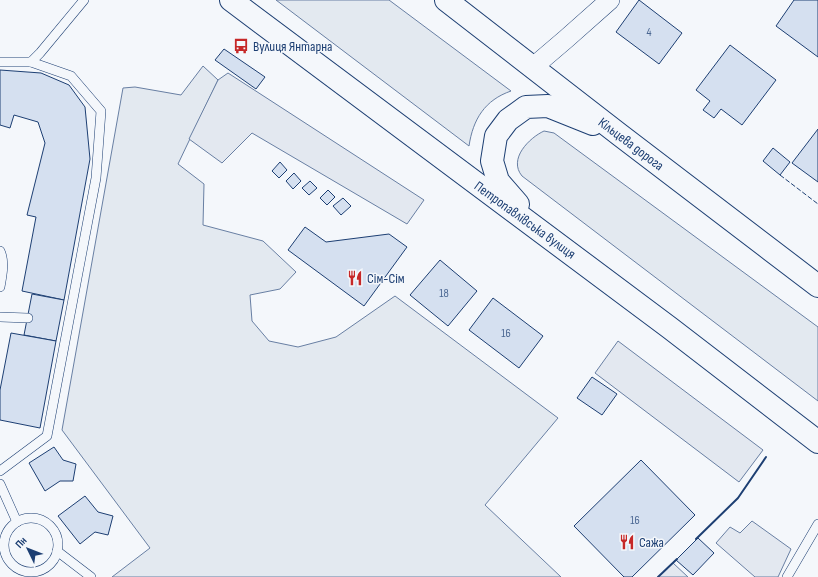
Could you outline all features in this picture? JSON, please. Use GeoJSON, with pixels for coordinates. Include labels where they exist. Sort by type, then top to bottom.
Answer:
{"type":"FeatureCollection","features":[{"type":"Feature","properties":{"kind":"highway","name":"Петропавлівська вулиця"},"geometry":{"type":"LineString","coordinates":[[231,0],[670,328],[818,442]]}},
{"type":"Feature","properties":{"kind":"highway","name":"Кільцева дорога"},"geometry":{"type":"LineString","coordinates":[[446,0],[532,68],[818,286]]}},
{"type":"Feature","properties":{"kind":"highway"},"geometry":{"type":"LineString","coordinates":[[548,237],[498,180],[492,161],[496,136],[508,120],[526,107],[548,106],[620,135]]}},
{"type":"Feature","properties":{"kind":"street"},"geometry":{"type":"LineString","coordinates":[[532,68],[610,0]]}},
{"type":"Feature","properties":{"kind":"lane"},"geometry":{"type":"LineString","coordinates":[[31,62],[84,0]]}},
{"type":"Feature","properties":{"kind":"lane"},"geometry":{"type":"LineString","coordinates":[[0,62],[31,62],[71,76],[101,111],[96,178],[64,322],[47,436],[0,470]]}},
{"type":"Feature","properties":{"kind":"lane"},"geometry":{"type":"LineString","coordinates":[[0,251],[2,254],[3,272],[0,287]]}},
{"type":"Feature","properties":{"kind":"lane"},"geometry":{"type":"LineString","coordinates":[[0,317],[28,318]]}},
{"type":"Feature","properties":{"kind":"lane"},"geometry":{"type":"LineString","coordinates":[[0,484],[17,522]]}},
{"type":"Feature","properties":{"kind":"lane"},"geometry":{"type":"LineString","coordinates":[[26,518],[35,518],[43,520],[56,533],[58,542],[57,551],[54,559],[48,566],[40,570],[23,570],[15,566],[9,560],[4,543],[6,535],[11,527],[17,522],[26,518]]}},
{"type":"Feature","properties":{"kind":"lane"},"geometry":{"type":"LineString","coordinates":[[787,577],[818,524]]}},
{"type":"Feature","properties":{"kind":"lane"},"geometry":{"type":"LineString","coordinates":[[57,551],[91,577]]}},
{"type":"Feature","properties":{"kind":"shaded area"},"geometry":{"type":"Polygon","coordinates":[[[276,0],[389,0],[511,91],[487,105],[477,119],[469,146],[276,0]]]}},
{"type":"Feature","properties":{"kind":"shaded area"},"geometry":{"type":"Polygon","coordinates":[[[203,66],[218,80],[178,164],[204,184],[203,225],[263,241],[296,272],[280,289],[250,295],[252,321],[269,341],[298,347],[336,337],[395,296],[558,418],[485,505],[561,577],[112,577],[150,548],[62,430],[123,88],[135,87],[181,95],[203,66]]]}},
{"type":"Feature","properties":{"kind":"shaded area"},"geometry":{"type":"Polygon","coordinates":[[[228,73],[424,200],[407,224],[252,133],[222,163],[189,139],[218,80],[228,73]]]}},
{"type":"Feature","properties":{"kind":"shaded area"},"geometry":{"type":"Polygon","coordinates":[[[544,131],[554,133],[818,327],[818,401],[522,176],[518,169],[517,163],[519,156],[522,150],[532,139],[544,131]]]}},
{"type":"Feature","properties":{"kind":"shaded area"},"geometry":{"type":"Polygon","coordinates":[[[618,341],[763,450],[739,482],[595,373],[618,341]]]}},
{"type":"Feature","properties":{"kind":"shaded area"},"geometry":{"type":"Polygon","coordinates":[[[752,521],[791,549],[778,577],[755,577],[716,543],[730,527],[740,533],[752,521]]]}},
{"type":"Feature","properties":{"kind":"shaded area"},"geometry":{"type":"Polygon","coordinates":[[[673,563],[688,577],[658,577],[673,563]]]}},
{"type":"Feature","properties":{"kind":"building"},"geometry":{"type":"Polygon","coordinates":[[[639,0],[682,33],[659,64],[616,32],[639,0]]]}},
{"type":"Feature","properties":{"kind":"building"},"geometry":{"type":"Polygon","coordinates":[[[794,0],[818,0],[818,57],[776,26],[794,0]]]}},
{"type":"Feature","properties":{"kind":"building"},"geometry":{"type":"Polygon","coordinates":[[[730,45],[776,80],[742,125],[721,109],[714,118],[703,110],[710,101],[696,90],[730,45]]]}},
{"type":"Feature","properties":{"kind":"building"},"geometry":{"type":"Polygon","coordinates":[[[224,49],[265,77],[256,89],[215,60],[224,49]]]}},
{"type":"Feature","properties":{"kind":"building"},"geometry":{"type":"Polygon","coordinates":[[[0,70],[41,73],[69,85],[85,107],[90,159],[64,300],[22,291],[36,217],[27,215],[45,143],[38,122],[14,115],[10,128],[0,125],[0,70]]]}},
{"type":"Feature","properties":{"kind":"building"},"geometry":{"type":"Polygon","coordinates":[[[818,129],[818,182],[792,163],[818,129]]]}},
{"type":"Feature","properties":{"kind":"building"},"geometry":{"type":"Polygon","coordinates":[[[773,148],[790,162],[780,175],[763,161],[773,148]]]}},
{"type":"Feature","properties":{"kind":"building"},"geometry":{"type":"Polygon","coordinates":[[[280,162],[287,170],[279,178],[272,171],[280,162]]]}},
{"type":"Feature","properties":{"kind":"building"},"geometry":{"type":"Polygon","coordinates":[[[294,173],[301,181],[293,189],[286,181],[294,173]]]}},
{"type":"Feature","properties":{"kind":"building"},"geometry":{"type":"Polygon","coordinates":[[[310,181],[317,188],[309,195],[302,188],[310,181]]]}},
{"type":"Feature","properties":{"kind":"building"},"geometry":{"type":"Polygon","coordinates":[[[328,190],[335,197],[327,205],[320,198],[328,190]]]}},
{"type":"Feature","properties":{"kind":"building"},"geometry":{"type":"Polygon","coordinates":[[[343,198],[351,206],[341,215],[333,206],[343,198]]]}},
{"type":"Feature","properties":{"kind":"building","name":"Сім-Сім"},"geometry":{"type":"Polygon","coordinates":[[[305,227],[326,242],[389,234],[407,247],[364,306],[288,250],[305,227]]]}},
{"type":"Feature","properties":{"kind":"building"},"geometry":{"type":"Polygon","coordinates":[[[440,260],[477,291],[448,326],[410,295],[440,260]]]}},
{"type":"Feature","properties":{"kind":"building"},"geometry":{"type":"Polygon","coordinates":[[[32,294],[64,300],[56,341],[24,335],[32,294]]]}},
{"type":"Feature","properties":{"kind":"building"},"geometry":{"type":"Polygon","coordinates":[[[493,298],[543,336],[519,368],[469,330],[493,298]]]}},
{"type":"Feature","properties":{"kind":"building"},"geometry":{"type":"Polygon","coordinates":[[[11,333],[56,341],[40,428],[0,420],[0,390],[11,333]]]}},
{"type":"Feature","properties":{"kind":"building"},"geometry":{"type":"Polygon","coordinates":[[[592,377],[617,394],[602,415],[577,398],[592,377]]]}},
{"type":"Feature","properties":{"kind":"building"},"geometry":{"type":"Polygon","coordinates":[[[54,447],[63,460],[76,464],[73,481],[60,481],[45,491],[29,463],[54,447]]]}},
{"type":"Feature","properties":{"kind":"building"},"geometry":{"type":"Polygon","coordinates":[[[641,460],[695,515],[632,577],[624,577],[574,526],[641,460]]]}},
{"type":"Feature","properties":{"kind":"building"},"geometry":{"type":"Polygon","coordinates":[[[85,496],[98,512],[113,516],[108,535],[95,532],[80,544],[58,516],[85,496]]]}},
{"type":"Feature","properties":{"kind":"building"},"geometry":{"type":"Polygon","coordinates":[[[698,538],[714,553],[693,575],[676,560],[698,538]]]}},
{"type":"Feature","properties":{"kind":"fence"},"geometry":{"type":"LineString","coordinates":[[780,175],[818,204]]}},
{"type":"Feature","properties":{"kind":"wall"},"geometry":{"type":"LineString","coordinates":[[696,539],[738,498],[766,457]]}},
{"type":"Feature","properties":{"kind":"wall"},"geometry":{"type":"LineString","coordinates":[[658,577],[677,559]]}},
{"type":"Feature","properties":{"kind":"place","name":"Вулиця Янтарна"},"geometry":{"type":"Point","coordinates":[241,46]}},
{"type":"Feature","properties":{"kind":"place","name":"Сім-Сім"},"geometry":{"type":"Point","coordinates":[355,278]}},
{"type":"Feature","properties":{"kind":"place","name":"Сажа"},"geometry":{"type":"Point","coordinates":[627,542]}}]}
